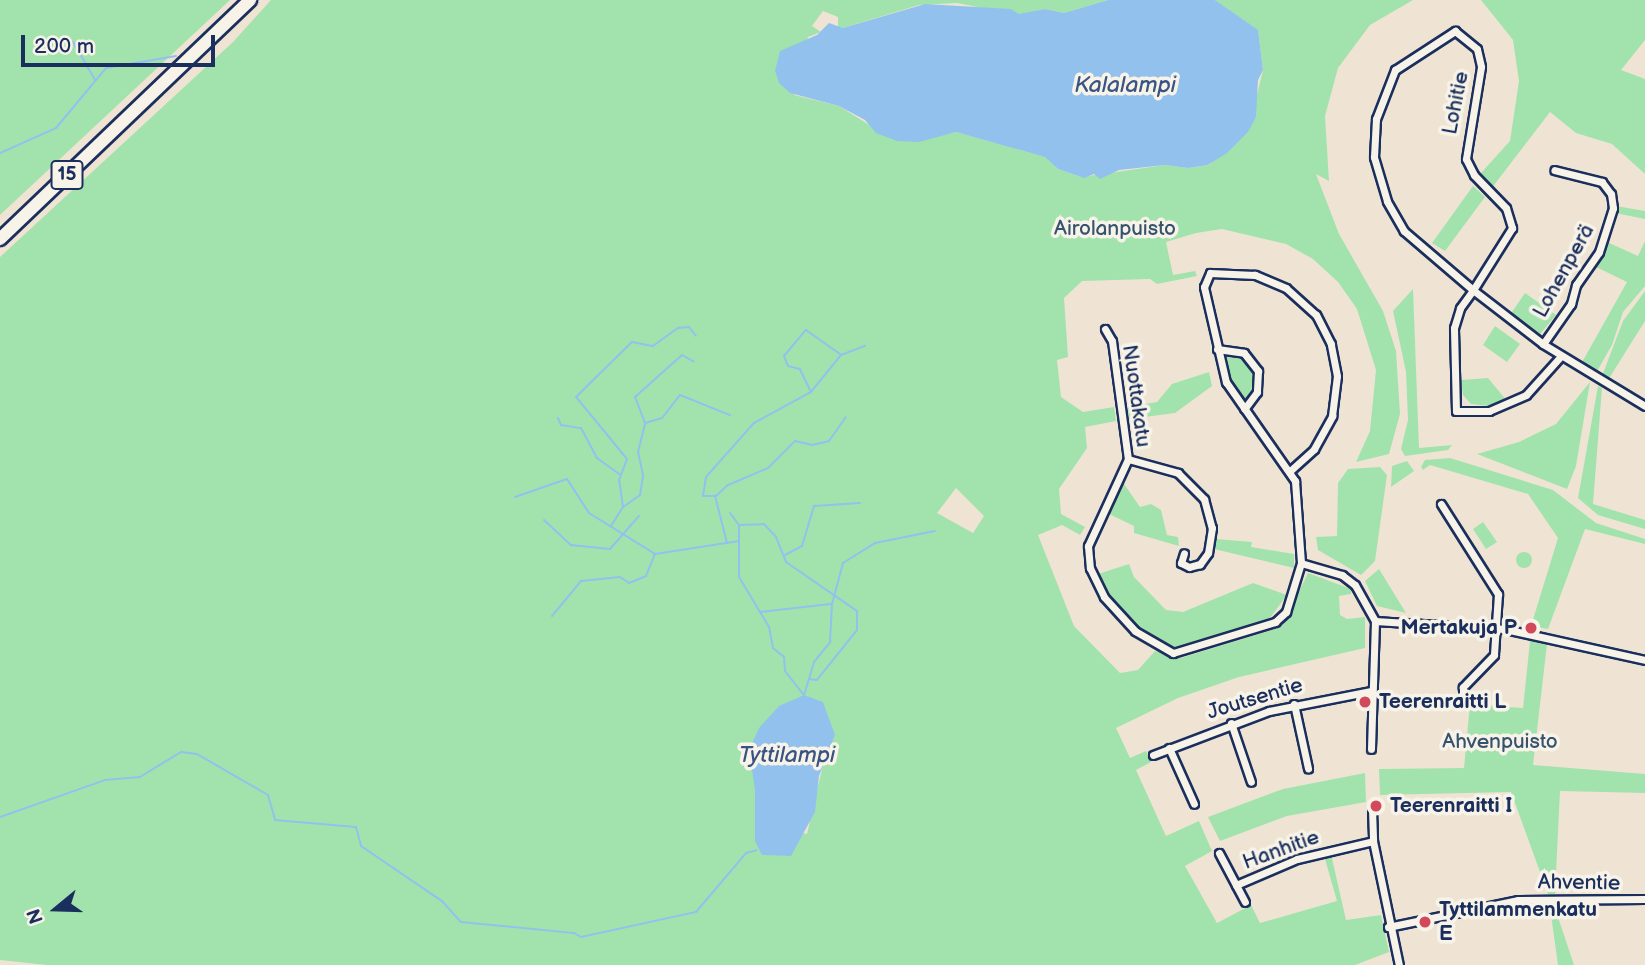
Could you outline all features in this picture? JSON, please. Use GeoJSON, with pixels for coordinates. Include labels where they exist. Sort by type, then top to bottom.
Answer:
{"type":"FeatureCollection","features":[{"type":"Feature","properties":{"kind":"highway","name":"15"},"geometry":{"type":"LineString","coordinates":[[0,239],[250,0]]}},
{"type":"Feature","properties":{"kind":"street","name":"Lohitie"},"geometry":{"type":"LineString","coordinates":[[1473,290],[1512,228],[1506,208],[1474,175],[1466,159],[1481,67],[1476,50],[1455,31],[1395,70],[1376,119],[1374,156],[1387,201],[1404,231],[1473,290],[1543,344],[1645,406]]}},
{"type":"Feature","properties":{"kind":"street","name":"Lohenperä"},"geometry":{"type":"LineString","coordinates":[[1543,344],[1571,304],[1576,285],[1599,252],[1612,208],[1611,194],[1602,182],[1554,170]]}},
{"type":"Feature","properties":{"kind":"street"},"geometry":{"type":"LineString","coordinates":[[1215,271],[1255,275],[1286,288],[1316,315],[1331,344],[1337,376],[1332,416],[1314,449],[1291,470],[1226,382],[1217,349],[1204,286],[1206,275],[1215,271]]}},
{"type":"Feature","properties":{"kind":"street"},"geometry":{"type":"LineString","coordinates":[[1473,290],[1460,308],[1454,328],[1455,411],[1489,411],[1526,395],[1562,356]]}},
{"type":"Feature","properties":{"kind":"street","name":"Nuottakatu"},"geometry":{"type":"LineString","coordinates":[[1105,329],[1112,341],[1128,459],[1091,536],[1087,559],[1111,606],[1160,648],[1181,651],[1275,622],[1286,612],[1301,563],[1298,497],[1291,470]]}},
{"type":"Feature","properties":{"kind":"street"},"geometry":{"type":"LineString","coordinates":[[1217,349],[1244,353],[1258,371],[1257,392],[1244,409]]}},
{"type":"Feature","properties":{"kind":"street"},"geometry":{"type":"LineString","coordinates":[[1128,459],[1178,474],[1204,499],[1212,528],[1208,552],[1200,564],[1189,567],[1181,563],[1184,553]]}},
{"type":"Feature","properties":{"kind":"street"},"geometry":{"type":"LineString","coordinates":[[1441,504],[1498,594],[1494,656],[1463,687],[1463,701]]}},
{"type":"Feature","properties":{"kind":"street"},"geometry":{"type":"LineString","coordinates":[[1301,563],[1351,581],[1375,621],[1371,749]]}},
{"type":"Feature","properties":{"kind":"street"},"geometry":{"type":"LineString","coordinates":[[1375,621],[1496,628],[1645,660]]}},
{"type":"Feature","properties":{"kind":"street","name":"Joutsentie"},"geometry":{"type":"LineString","coordinates":[[1153,755],[1231,723],[1294,704],[1371,691]]}},
{"type":"Feature","properties":{"kind":"street"},"geometry":{"type":"LineString","coordinates":[[1294,704],[1308,768]]}},
{"type":"Feature","properties":{"kind":"street"},"geometry":{"type":"LineString","coordinates":[[1231,723],[1251,782]]}},
{"type":"Feature","properties":{"kind":"street"},"geometry":{"type":"LineString","coordinates":[[1169,748],[1194,804]]}},
{"type":"Feature","properties":{"kind":"street"},"geometry":{"type":"LineString","coordinates":[[1371,809],[1373,841],[1388,927],[1399,965]]}},
{"type":"Feature","properties":{"kind":"street","name":"Hanhitie"},"geometry":{"type":"LineString","coordinates":[[1219,853],[1236,885],[1297,859],[1373,841]]}},
{"type":"Feature","properties":{"kind":"street"},"geometry":{"type":"LineString","coordinates":[[1236,885],[1244,902]]}},
{"type":"Feature","properties":{"kind":"street","name":"Ahventie"},"geometry":{"type":"LineString","coordinates":[[1388,927],[1518,900],[1645,899]]}},
{"type":"Feature","properties":{"kind":"green space"},"geometry":{"type":"Polygon","coordinates":[[[0,0],[230,0],[0,215],[0,0]]]}},
{"type":"Feature","properties":{"kind":"green space","name":"Airolanpuisto"},"geometry":{"type":"Polygon","coordinates":[[[271,0],[1108,0],[1064,13],[1045,9],[1019,15],[957,3],[919,5],[843,28],[838,27],[838,17],[823,11],[812,26],[821,32],[808,37],[794,95],[839,106],[887,136],[923,140],[956,132],[1046,157],[1058,169],[1081,177],[1165,165],[1188,168],[1209,165],[1248,132],[1263,70],[1258,31],[1215,0],[1413,0],[1370,25],[1338,68],[1325,116],[1329,181],[1316,174],[1339,234],[1383,311],[1396,351],[1400,414],[1389,454],[1356,462],[1370,431],[1376,370],[1357,309],[1338,282],[1313,259],[1286,244],[1222,229],[1196,233],[1166,242],[1173,275],[1195,271],[1197,276],[1157,284],[1150,279],[1082,281],[1064,298],[1068,357],[1057,360],[1061,397],[1083,412],[1114,407],[1116,421],[1085,427],[1087,448],[1059,489],[1061,514],[1085,527],[1080,535],[1062,525],[1038,535],[1074,626],[1120,673],[1138,670],[1155,651],[1181,658],[1275,629],[1286,618],[1308,573],[1351,589],[1351,594],[1339,596],[1340,615],[1347,619],[1365,617],[1365,648],[1239,677],[1178,698],[1116,728],[1130,758],[1146,751],[1151,762],[1136,770],[1166,836],[1199,821],[1212,851],[1185,866],[1217,923],[1251,905],[1260,923],[1337,901],[1325,859],[1331,854],[1346,920],[1381,915],[1389,952],[1355,965],[47,965],[0,960],[0,257],[233,42],[271,0]],[[956,488],[937,513],[973,533],[984,516],[956,488]],[[779,706],[772,715],[755,790],[756,824],[807,834],[826,752],[834,738],[779,706]]]}},
{"type":"Feature","properties":{"kind":"green space"},"geometry":{"type":"Polygon","coordinates":[[[1481,0],[1645,0],[1645,40],[1621,70],[1645,79],[1645,174],[1612,144],[1576,133],[1550,112],[1491,189],[1481,173],[1510,141],[1519,81],[1513,40],[1481,0]]]}},
{"type":"Feature","properties":{"kind":"green space"},"geometry":{"type":"Polygon","coordinates":[[[1473,186],[1485,197],[1445,251],[1432,243],[1473,186]]]}},
{"type":"Feature","properties":{"kind":"green space"},"geometry":{"type":"Polygon","coordinates":[[[1616,206],[1645,211],[1645,219],[1615,213],[1616,206]]]}},
{"type":"Feature","properties":{"kind":"green space"},"geometry":{"type":"Polygon","coordinates":[[[1645,241],[1645,286],[1623,312],[1612,345],[1596,373],[1581,364],[1627,282],[1594,266],[1607,242],[1638,256],[1645,241]]]}},
{"type":"Feature","properties":{"kind":"green space"},"geometry":{"type":"Polygon","coordinates":[[[1413,289],[1419,448],[1452,445],[1448,450],[1405,456],[1401,449],[1408,420],[1406,372],[1393,311],[1413,289]]]}},
{"type":"Feature","properties":{"kind":"green space"},"geometry":{"type":"Polygon","coordinates":[[[1645,291],[1645,321],[1608,380],[1602,376],[1623,321],[1645,291]]]}},
{"type":"Feature","properties":{"kind":"green space"},"geometry":{"type":"Polygon","coordinates":[[[1525,293],[1556,315],[1540,334],[1510,315],[1525,293]]]}},
{"type":"Feature","properties":{"kind":"green space"},"geometry":{"type":"Polygon","coordinates":[[[1495,326],[1520,344],[1507,362],[1483,345],[1495,326]]]}},
{"type":"Feature","properties":{"kind":"green space"},"geometry":{"type":"Polygon","coordinates":[[[1227,354],[1237,355],[1253,370],[1255,387],[1246,399],[1240,398],[1228,374],[1227,354]]]}},
{"type":"Feature","properties":{"kind":"green space"},"geometry":{"type":"Polygon","coordinates":[[[1209,372],[1212,386],[1175,413],[1129,419],[1127,407],[1157,402],[1172,384],[1209,372]]]}},
{"type":"Feature","properties":{"kind":"green space"},"geometry":{"type":"Polygon","coordinates":[[[1488,378],[1507,401],[1489,406],[1471,404],[1463,395],[1461,380],[1488,378]]]}},
{"type":"Feature","properties":{"kind":"green space"},"geometry":{"type":"Polygon","coordinates":[[[1590,382],[1576,466],[1567,489],[1477,454],[1519,442],[1556,424],[1590,382]]]}},
{"type":"Feature","properties":{"kind":"green space"},"geometry":{"type":"Polygon","coordinates":[[[1598,386],[1602,388],[1593,504],[1645,520],[1645,529],[1598,515],[1578,498],[1598,386]]]}},
{"type":"Feature","properties":{"kind":"green space"},"geometry":{"type":"Polygon","coordinates":[[[1450,458],[1553,490],[1596,523],[1645,539],[1645,544],[1585,529],[1548,629],[1531,626],[1558,538],[1528,494],[1430,465],[1423,470],[1421,467],[1425,460],[1450,458]]]}},
{"type":"Feature","properties":{"kind":"green space"},"geometry":{"type":"Polygon","coordinates":[[[1407,461],[1414,471],[1391,487],[1392,466],[1407,461]]]}},
{"type":"Feature","properties":{"kind":"green space"},"geometry":{"type":"Polygon","coordinates":[[[1380,467],[1387,475],[1375,561],[1361,575],[1318,550],[1316,537],[1337,536],[1338,483],[1348,469],[1380,467]]]}},
{"type":"Feature","properties":{"kind":"green space"},"geometry":{"type":"Polygon","coordinates":[[[1122,481],[1140,507],[1151,504],[1161,510],[1167,535],[1178,537],[1179,546],[1134,533],[1134,526],[1107,513],[1122,481]]]}},
{"type":"Feature","properties":{"kind":"green space"},"geometry":{"type":"Polygon","coordinates":[[[1483,522],[1497,542],[1486,549],[1473,529],[1483,522]]]}},
{"type":"Feature","properties":{"kind":"green space"},"geometry":{"type":"Polygon","coordinates":[[[1216,539],[1252,542],[1251,547],[1294,554],[1294,568],[1214,549],[1216,539]]]}},
{"type":"Feature","properties":{"kind":"green space"},"geometry":{"type":"Polygon","coordinates":[[[1521,552],[1527,552],[1532,560],[1530,566],[1521,568],[1516,563],[1516,557],[1521,552]]]}},
{"type":"Feature","properties":{"kind":"green space"},"geometry":{"type":"Polygon","coordinates":[[[1129,564],[1134,577],[1166,610],[1183,612],[1253,583],[1287,595],[1269,619],[1172,648],[1138,626],[1107,594],[1098,574],[1129,564]]]}},
{"type":"Feature","properties":{"kind":"green space"},"geometry":{"type":"Polygon","coordinates":[[[1379,569],[1406,613],[1377,606],[1365,581],[1379,569]]]}},
{"type":"Feature","properties":{"kind":"green space","name":"Ahvenpuisto"},"geometry":{"type":"Polygon","coordinates":[[[1530,641],[1547,644],[1533,765],[1645,774],[1645,793],[1560,791],[1555,894],[1548,894],[1511,792],[1380,795],[1379,769],[1464,768],[1470,704],[1523,708],[1530,641]]]}},
{"type":"Feature","properties":{"kind":"green space"},"geometry":{"type":"Polygon","coordinates":[[[1365,773],[1366,802],[1287,816],[1220,841],[1208,817],[1283,789],[1365,773]]]}},
{"type":"Feature","properties":{"kind":"green space"},"geometry":{"type":"Polygon","coordinates":[[[1550,908],[1555,908],[1574,965],[1558,965],[1550,908]]]}},
{"type":"Feature","properties":{"kind":"water","name":"Kalalampi"},"geometry":{"type":"Polygon","coordinates":[[[1108,0],[1215,0],[1258,30],[1263,70],[1258,80],[1256,117],[1248,132],[1227,153],[1208,165],[1188,168],[1165,165],[1119,170],[1100,179],[1094,174],[1084,178],[1058,169],[1045,157],[956,132],[919,142],[897,141],[876,133],[865,120],[839,106],[790,93],[779,83],[775,71],[780,51],[817,35],[829,23],[843,28],[925,4],[1011,9],[1019,14],[1045,9],[1064,13],[1108,0]]]}},
{"type":"Feature","properties":{"kind":"water","name":"Tyttilampi"},"geometry":{"type":"Polygon","coordinates":[[[804,695],[823,702],[835,735],[819,776],[815,812],[791,856],[762,855],[755,841],[755,790],[749,750],[759,728],[779,706],[804,695]]]}},
{"type":"Feature","properties":{"kind":"waterway"},"geometry":{"type":"LineString","coordinates":[[73,42],[95,80]]}},
{"type":"Feature","properties":{"kind":"waterway"},"geometry":{"type":"LineString","coordinates":[[0,153],[56,128],[106,68],[176,56]]}},
{"type":"Feature","properties":{"kind":"waterway"},"geometry":{"type":"LineString","coordinates":[[611,526],[623,507],[619,480],[627,459],[576,397],[632,342],[653,346],[678,328],[689,327],[696,336]]}},
{"type":"Feature","properties":{"kind":"waterway"},"geometry":{"type":"LineString","coordinates":[[811,392],[800,369],[788,366],[784,356],[806,330],[840,354]]}},
{"type":"Feature","properties":{"kind":"waterway"},"geometry":{"type":"LineString","coordinates":[[727,543],[715,496],[703,496],[706,477],[754,423],[811,392],[841,355],[865,346]]}},
{"type":"Feature","properties":{"kind":"waterway"},"geometry":{"type":"LineString","coordinates":[[623,507],[640,495],[643,475],[638,452],[645,423],[635,397],[682,355],[693,361]]}},
{"type":"Feature","properties":{"kind":"waterway"},"geometry":{"type":"LineString","coordinates":[[645,423],[662,418],[680,395],[730,415]]}},
{"type":"Feature","properties":{"kind":"waterway"},"geometry":{"type":"LineString","coordinates":[[716,496],[728,485],[768,468],[795,441],[812,445],[829,441],[846,417]]}},
{"type":"Feature","properties":{"kind":"waterway"},"geometry":{"type":"LineString","coordinates":[[558,418],[561,425],[581,428],[597,458],[620,475]]}},
{"type":"Feature","properties":{"kind":"waterway"},"geometry":{"type":"LineString","coordinates":[[515,497],[567,479],[589,513],[655,554],[739,541]]}},
{"type":"Feature","properties":{"kind":"waterway"},"geometry":{"type":"LineString","coordinates":[[785,555],[802,546],[814,506],[860,503]]}},
{"type":"Feature","properties":{"kind":"waterway"},"geometry":{"type":"LineString","coordinates":[[730,513],[739,525],[739,577],[769,627],[773,648],[784,657],[785,671],[803,694]]}},
{"type":"Feature","properties":{"kind":"waterway"},"geometry":{"type":"LineString","coordinates":[[544,520],[571,545],[610,549],[639,516]]}},
{"type":"Feature","properties":{"kind":"waterway"},"geometry":{"type":"LineString","coordinates":[[739,525],[764,524],[776,537],[786,562],[857,611],[857,630],[817,680],[809,679]]}},
{"type":"Feature","properties":{"kind":"waterway"},"geometry":{"type":"LineString","coordinates":[[804,695],[814,662],[830,642],[832,604],[843,563],[875,543],[935,531]]}},
{"type":"Feature","properties":{"kind":"waterway"},"geometry":{"type":"LineString","coordinates":[[552,616],[581,581],[620,577],[629,583],[646,576],[655,554]]}},
{"type":"Feature","properties":{"kind":"waterway"},"geometry":{"type":"LineString","coordinates":[[760,612],[831,604]]}},
{"type":"Feature","properties":{"kind":"waterway"},"geometry":{"type":"LineString","coordinates":[[0,817],[105,780],[140,777],[181,752],[197,754],[268,795],[275,820],[356,827],[361,846],[442,901],[461,922],[574,933],[581,937],[696,912],[746,853],[757,850]]}},
{"type":"Feature","properties":{"kind":"place","name":"Mertakuja P"},"geometry":{"type":"Point","coordinates":[1531,628]}},
{"type":"Feature","properties":{"kind":"place","name":"Teerenraitti L"},"geometry":{"type":"Point","coordinates":[1365,702]}},
{"type":"Feature","properties":{"kind":"place","name":"Teerenraitti I"},"geometry":{"type":"Point","coordinates":[1376,806]}},
{"type":"Feature","properties":{"kind":"place","name":"Tyttilammenkatu E"},"geometry":{"type":"Point","coordinates":[1425,922]}}]}
